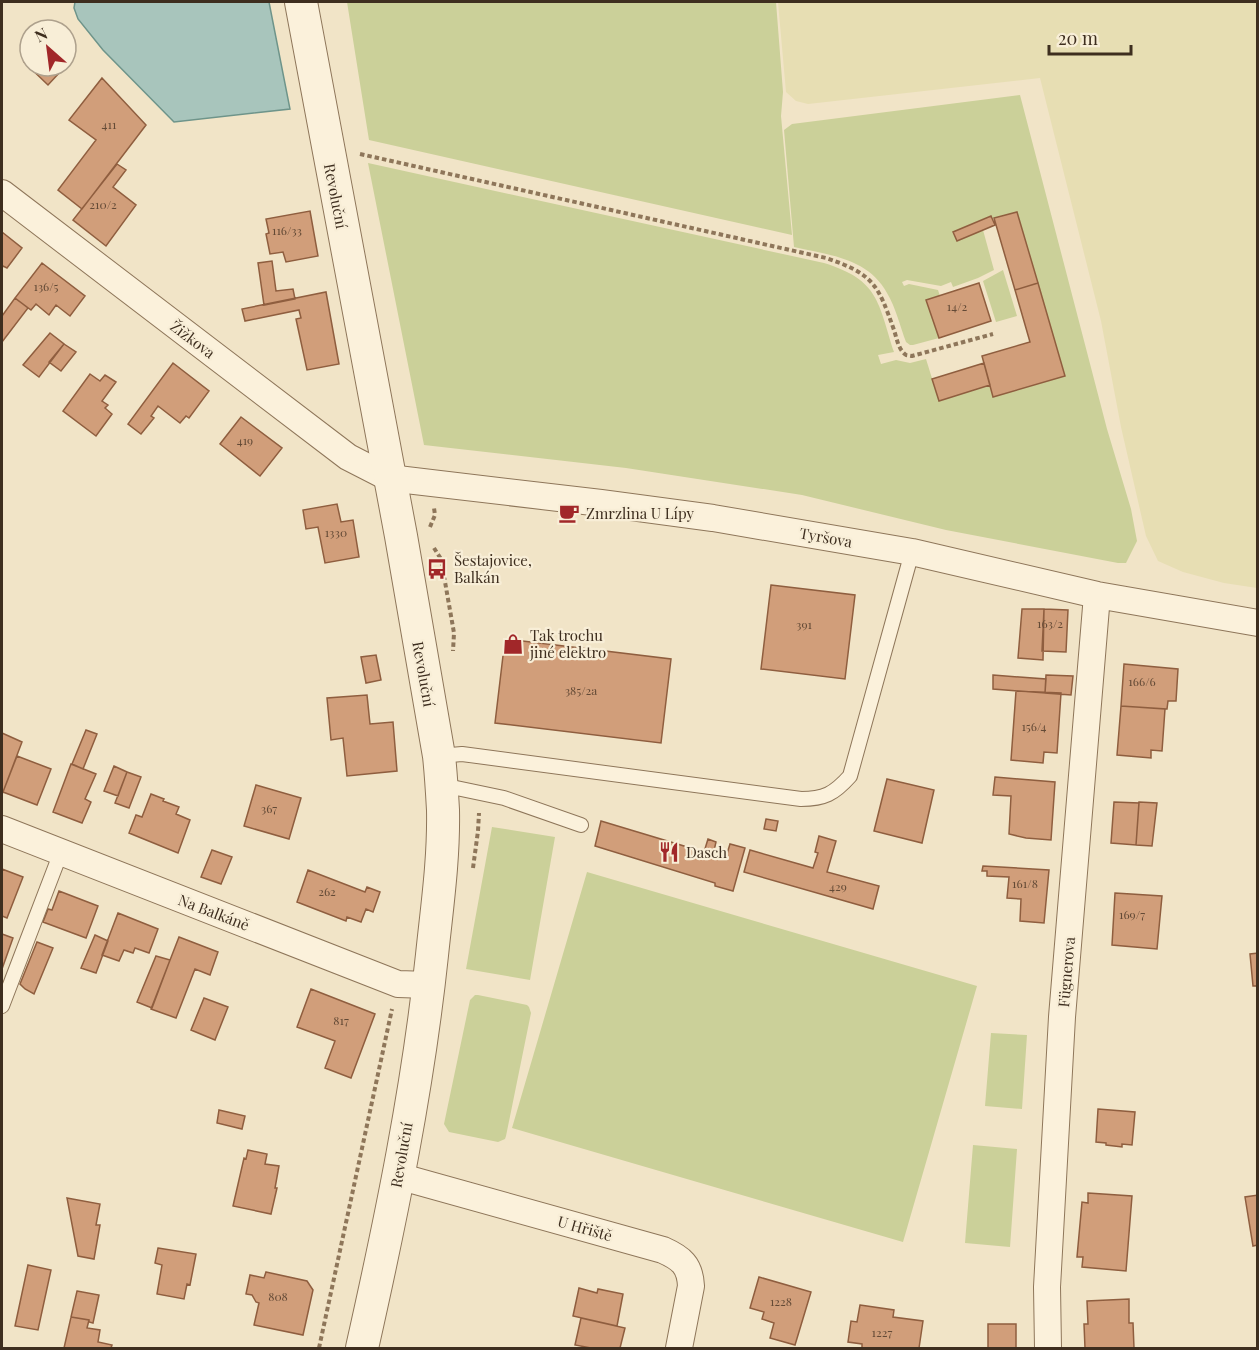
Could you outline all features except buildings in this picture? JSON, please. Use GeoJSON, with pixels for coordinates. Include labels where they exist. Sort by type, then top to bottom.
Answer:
{"type":"FeatureCollection","features":[{"type":"Feature","properties":{"kind":"street","name":"Revoluční"},"geometry":{"type":"LineString","coordinates":[[300,2],[389,478],[440,770],[443,812],[439,891],[415,1082],[362,1348]]}},
{"type":"Feature","properties":{"kind":"street","name":"Žižkova"},"geometry":{"type":"LineString","coordinates":[[2,193],[348,457],[389,478]]}},
{"type":"Feature","properties":{"kind":"street","name":"Tyršova"},"geometry":{"type":"LineString","coordinates":[[389,478],[713,518],[912,552],[1097,595],[1257,623]]}},
{"type":"Feature","properties":{"kind":"street","name":"Fügnerova"},"geometry":{"type":"LineString","coordinates":[[1048,1348],[1047,1287],[1062,1017],[1097,595]]}},
{"type":"Feature","properties":{"kind":"street","name":"Na Balkáně"},"geometry":{"type":"LineString","coordinates":[[2,829],[398,984],[429,985]]}},
{"type":"Feature","properties":{"kind":"street","name":"U Hřiště"},"geometry":{"type":"LineString","coordinates":[[398,1176],[663,1250],[676,1256],[687,1269],[691,1287],[679,1348]]}},
{"type":"Feature","properties":{"kind":"lane"},"geometry":{"type":"LineString","coordinates":[[440,770],[462,754],[801,799],[815,799],[830,794],[850,776],[912,552]]}},
{"type":"Feature","properties":{"kind":"lane"},"geometry":{"type":"LineString","coordinates":[[440,770],[504,798],[581,825]]}},
{"type":"Feature","properties":{"kind":"lane"},"geometry":{"type":"LineString","coordinates":[[2,1006],[61,852]]}},
{"type":"Feature","properties":{"kind":"path"},"geometry":{"type":"LineString","coordinates":[[369,156],[846,264],[863,274],[877,290],[884,302],[900,348],[906,355],[912,356],[993,334]]}},
{"type":"Feature","properties":{"kind":"path"},"geometry":{"type":"LineString","coordinates":[[319,1348],[394,1002]]}},
{"type":"Feature","properties":{"kind":"shaded area"},"geometry":{"type":"Polygon","coordinates":[[[778,2],[1257,2],[1257,588],[1224,583],[1183,572],[1158,561],[1146,536],[1121,427],[1101,321],[1040,78],[808,104],[796,101],[786,92],[778,2]]]}},
{"type":"Feature","properties":{"kind":"green space"},"geometry":{"type":"Polygon","coordinates":[[[347,2],[776,2],[783,92],[781,116],[792,235],[369,140],[347,2]]]}},
{"type":"Feature","properties":{"kind":"green space"},"geometry":{"type":"Polygon","coordinates":[[[1020,95],[1107,429],[1131,509],[1137,541],[1126,563],[946,530],[802,495],[626,468],[424,445],[368,163],[824,263],[856,277],[874,295],[894,352],[878,355],[881,364],[896,360],[910,363],[926,359],[939,401],[990,385],[993,397],[1065,376],[1017,212],[992,219],[990,216],[953,232],[957,241],[983,230],[994,270],[953,287],[951,282],[941,286],[907,280],[902,282],[904,286],[909,284],[938,290],[940,296],[927,301],[939,338],[910,345],[906,342],[887,293],[869,272],[834,256],[794,247],[784,130],[792,124],[1020,95]]]}},
{"type":"Feature","properties":{"kind":"green space"},"geometry":{"type":"Polygon","coordinates":[[[1003,270],[1017,316],[996,322],[983,281],[1003,270]]]}},
{"type":"Feature","properties":{"kind":"green space"},"geometry":{"type":"Polygon","coordinates":[[[492,827],[555,837],[530,980],[466,969],[492,827]]]}},
{"type":"Feature","properties":{"kind":"green space"},"geometry":{"type":"Polygon","coordinates":[[[587,872],[977,986],[903,1242],[512,1128],[587,872]]]}},
{"type":"Feature","properties":{"kind":"green space"},"geometry":{"type":"Polygon","coordinates":[[[475,995],[527,1005],[531,1013],[506,1136],[498,1142],[449,1132],[444,1124],[470,1000],[475,995]]]}},
{"type":"Feature","properties":{"kind":"green space"},"geometry":{"type":"Polygon","coordinates":[[[991,1033],[1027,1035],[1022,1109],[985,1106],[991,1033]]]}},
{"type":"Feature","properties":{"kind":"green space"},"geometry":{"type":"Polygon","coordinates":[[[973,1145],[1017,1149],[1010,1247],[965,1243],[973,1145]]]}},
{"type":"Feature","properties":{"kind":"water"},"geometry":{"type":"Polygon","coordinates":[[[75,2],[269,2],[290,109],[174,122],[103,50],[78,19],[74,8],[75,2]]]}},
{"type":"Feature","properties":{"kind":"place","name":"Zmrzlina U Lípy"},"geometry":{"type":"Point","coordinates":[569,513]}},
{"type":"Feature","properties":{"kind":"place","name":"Šestajovice, Balkán"},"geometry":{"type":"Point","coordinates":[437,569]}},
{"type":"Feature","properties":{"kind":"place","name":"Tak trochu jiné elektro"},"geometry":{"type":"Point","coordinates":[513,644]}},
{"type":"Feature","properties":{"kind":"place","name":"Dasch"},"geometry":{"type":"Point","coordinates":[669,852]}}]}
